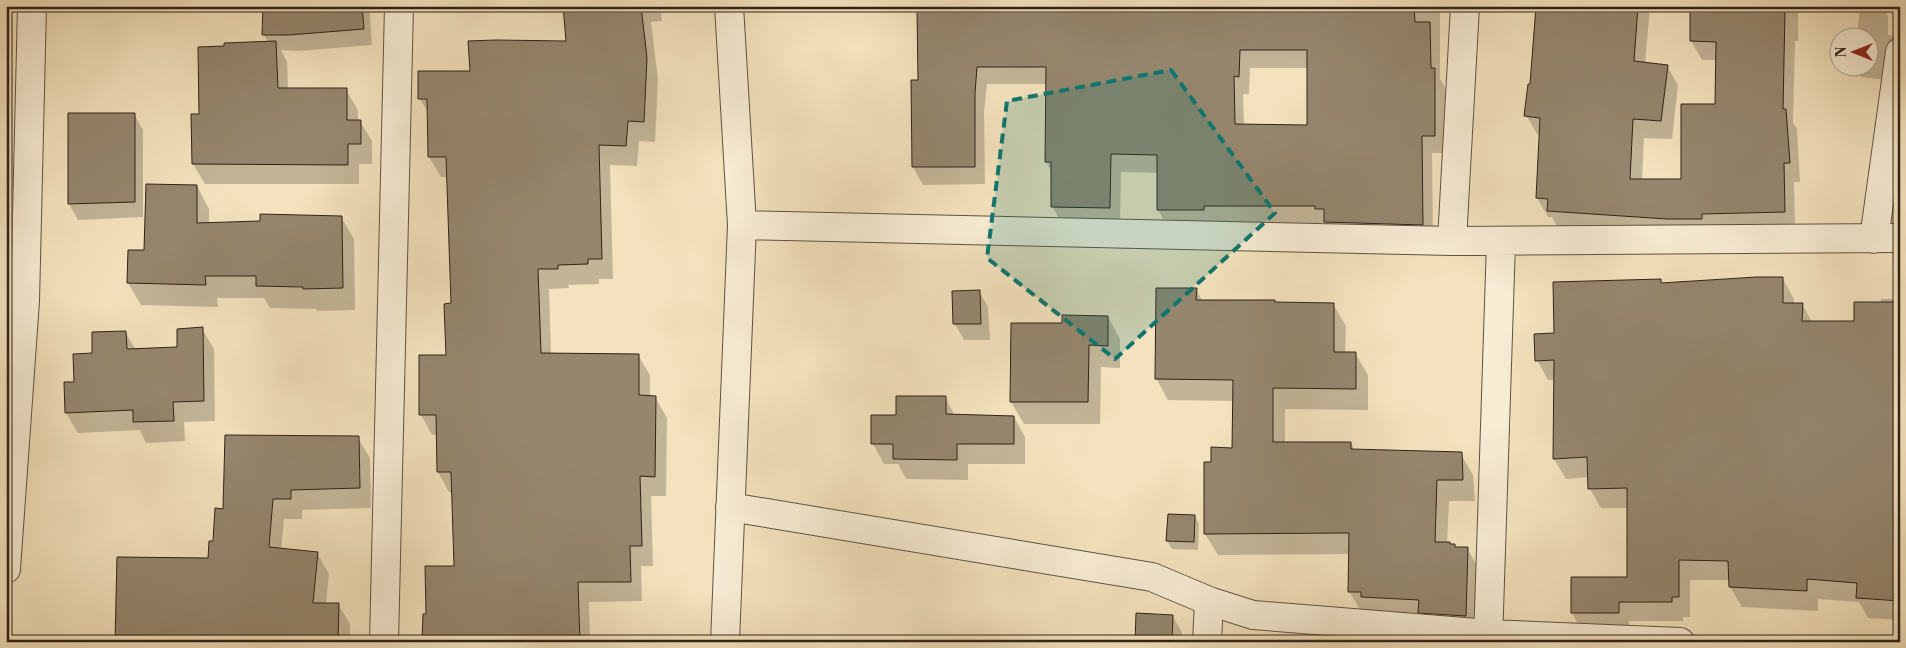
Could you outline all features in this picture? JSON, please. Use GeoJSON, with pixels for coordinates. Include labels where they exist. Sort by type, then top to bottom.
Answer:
{"type":"FeatureCollection","features":[{"type":"Feature","properties":{"kind":"street"},"geometry":{"type":"LineString","coordinates":[[6,569],[16,303],[32,6]]}},
{"type":"Feature","properties":{"kind":"street"},"geometry":{"type":"LineString","coordinates":[[384,642],[399,6]]}},
{"type":"Feature","properties":{"kind":"street"},"geometry":{"type":"LineString","coordinates":[[725,642],[742,225],[729,6]]}},
{"type":"Feature","properties":{"kind":"street"},"geometry":{"type":"LineString","coordinates":[[1452,241],[1465,6]]}},
{"type":"Feature","properties":{"kind":"street"},"geometry":{"type":"LineString","coordinates":[[742,225],[1501,242],[1887,238],[1900,52]]}},
{"type":"Feature","properties":{"kind":"street"},"geometry":{"type":"LineString","coordinates":[[1488,638],[1501,242]]}},
{"type":"Feature","properties":{"kind":"street"},"geometry":{"type":"LineString","coordinates":[[730,507],[1152,577],[1209,601],[1254,615],[1488,638],[1680,642]]}},
{"type":"Feature","properties":{"kind":"street"},"geometry":{"type":"LineString","coordinates":[[1206,642],[1209,601]]}},
{"type":"Feature","properties":{"kind":"highlighted area"},"geometry":{"type":"Polygon","coordinates":[[[1171,70],[1275,213],[1115,359],[987,258],[1007,101],[1171,70]]]}},
{"type":"Feature","properties":{"kind":"building"},"geometry":{"type":"Polygon","coordinates":[[[263,6],[362,6],[364,29],[289,35],[262,35],[263,6]]]}},
{"type":"Feature","properties":{"kind":"building"},"geometry":{"type":"Polygon","coordinates":[[[563,6],[641,6],[647,58],[644,122],[628,121],[626,146],[599,145],[602,259],[588,259],[588,264],[558,265],[558,269],[538,269],[541,353],[639,354],[639,395],[656,396],[655,477],[640,476],[642,546],[630,546],[631,582],[578,582],[580,642],[422,642],[423,614],[426,614],[425,566],[454,566],[451,472],[437,472],[436,415],[419,415],[419,355],[446,355],[444,304],[451,303],[446,157],[428,157],[427,99],[418,99],[418,71],[470,71],[468,41],[566,41],[563,6]]]}},
{"type":"Feature","properties":{"kind":"building"},"geometry":{"type":"Polygon","coordinates":[[[982,6],[1414,6],[1415,22],[1430,22],[1431,68],[1435,68],[1435,136],[1422,136],[1423,225],[1324,222],[1324,209],[1315,209],[1315,206],[1204,206],[1204,210],[1157,210],[1157,155],[1111,154],[1110,208],[1051,207],[1051,162],[1045,162],[1046,67],[977,67],[975,167],[912,167],[911,80],[918,80],[917,9],[982,8],[982,6]],[[1240,50],[1239,77],[1234,76],[1235,124],[1307,125],[1307,50],[1240,50]]]}},
{"type":"Feature","properties":{"kind":"building"},"geometry":{"type":"Polygon","coordinates":[[[1536,6],[1638,6],[1634,61],[1668,65],[1661,121],[1633,119],[1630,179],[1681,179],[1681,104],[1715,104],[1716,42],[1690,41],[1690,6],[1781,6],[1781,10],[1785,10],[1783,109],[1786,109],[1790,163],[1784,163],[1785,212],[1702,214],[1702,219],[1667,219],[1547,211],[1548,199],[1536,198],[1540,118],[1524,116],[1528,84],[1530,84],[1536,6]]]}},
{"type":"Feature","properties":{"kind":"building"},"geometry":{"type":"Polygon","coordinates":[[[276,41],[278,88],[347,88],[347,120],[361,120],[361,144],[348,144],[348,165],[192,164],[191,114],[199,114],[198,47],[224,46],[224,43],[276,41]]]}},
{"type":"Feature","properties":{"kind":"building"},"geometry":{"type":"Polygon","coordinates":[[[68,113],[135,113],[135,202],[68,204],[68,113]]]}},
{"type":"Feature","properties":{"kind":"building"},"geometry":{"type":"Polygon","coordinates":[[[146,184],[197,185],[197,223],[260,221],[260,214],[342,216],[343,288],[303,289],[303,287],[256,286],[256,276],[205,276],[206,285],[127,283],[128,250],[144,250],[146,184]]]}},
{"type":"Feature","properties":{"kind":"building"},"geometry":{"type":"Polygon","coordinates":[[[1783,277],[1783,303],[1803,303],[1802,321],[1854,321],[1854,302],[1900,302],[1900,601],[1856,598],[1857,583],[1807,579],[1807,591],[1729,587],[1728,561],[1679,560],[1679,597],[1672,597],[1672,602],[1619,602],[1619,613],[1571,613],[1571,577],[1627,577],[1627,488],[1588,489],[1587,457],[1553,459],[1554,360],[1535,361],[1534,334],[1554,333],[1553,282],[1661,279],[1661,283],[1783,277]]]}},
{"type":"Feature","properties":{"kind":"building"},"geometry":{"type":"Polygon","coordinates":[[[1156,288],[1197,288],[1196,300],[1275,300],[1275,302],[1334,303],[1334,352],[1356,352],[1356,389],[1273,388],[1273,442],[1351,442],[1351,449],[1462,452],[1463,480],[1437,480],[1435,542],[1450,542],[1450,544],[1455,544],[1455,547],[1468,547],[1466,616],[1418,613],[1419,600],[1361,597],[1361,592],[1348,592],[1349,533],[1204,534],[1204,462],[1211,462],[1211,447],[1232,448],[1233,380],[1155,379],[1156,288]]]}},
{"type":"Feature","properties":{"kind":"building"},"geometry":{"type":"Polygon","coordinates":[[[980,290],[981,324],[953,324],[952,291],[980,290]]]}},
{"type":"Feature","properties":{"kind":"building"},"geometry":{"type":"Polygon","coordinates":[[[1062,315],[1108,316],[1108,346],[1089,345],[1088,402],[1010,402],[1011,323],[1062,323],[1062,315]]]}},
{"type":"Feature","properties":{"kind":"building"},"geometry":{"type":"Polygon","coordinates":[[[203,327],[204,401],[173,402],[174,421],[133,422],[133,410],[65,413],[64,382],[74,382],[73,354],[92,353],[92,332],[126,331],[127,349],[177,347],[177,329],[203,327]]]}},
{"type":"Feature","properties":{"kind":"building"},"geometry":{"type":"Polygon","coordinates":[[[896,396],[946,396],[946,414],[1014,416],[1014,444],[957,444],[957,460],[893,459],[893,444],[871,444],[871,415],[896,415],[896,396]]]}},
{"type":"Feature","properties":{"kind":"building"},"geometry":{"type":"Polygon","coordinates":[[[225,435],[359,436],[360,488],[291,490],[291,499],[273,499],[269,547],[318,552],[313,603],[339,603],[338,642],[115,642],[117,557],[208,558],[209,541],[213,541],[215,508],[223,509],[225,435]]]}},
{"type":"Feature","properties":{"kind":"building"},"geometry":{"type":"Polygon","coordinates":[[[1168,514],[1195,515],[1194,542],[1166,541],[1168,514]]]}},
{"type":"Feature","properties":{"kind":"building"},"geometry":{"type":"Polygon","coordinates":[[[1136,613],[1173,615],[1172,642],[1135,642],[1136,613]]]}}]}
